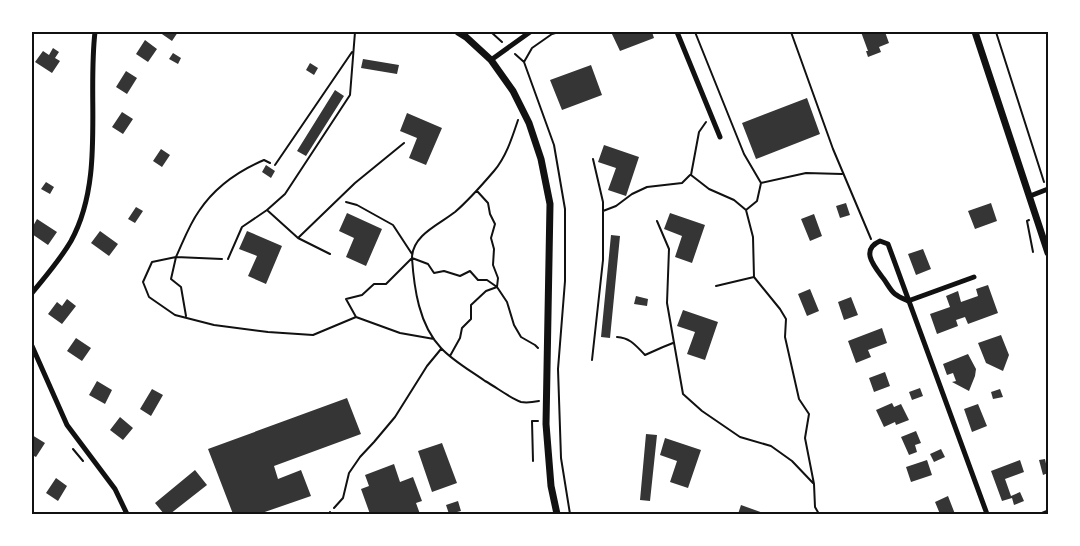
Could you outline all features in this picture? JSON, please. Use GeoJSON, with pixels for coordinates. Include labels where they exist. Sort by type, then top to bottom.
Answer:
{"type":"FeatureCollection","features":[{"type":"Feature","properties":{"kind":"street"},"geometry":{"type":"LineString","coordinates":[[32,293],[70,242],[88,197],[93,133],[95,32]]}},
{"type":"Feature","properties":{"kind":"street"},"geometry":{"type":"LineString","coordinates":[[458,32],[491,60],[513,92],[529,123],[541,159],[550,204],[546,424],[551,486],[557,514]]}},
{"type":"Feature","properties":{"kind":"street"},"geometry":{"type":"LineString","coordinates":[[491,60],[530,32]]}},
{"type":"Feature","properties":{"kind":"street"},"geometry":{"type":"LineString","coordinates":[[677,32],[720,137]]}},
{"type":"Feature","properties":{"kind":"street"},"geometry":{"type":"LineString","coordinates":[[975,32],[1048,253]]}},
{"type":"Feature","properties":{"kind":"street"},"geometry":{"type":"LineString","coordinates":[[1030,196],[1048,189]]}},
{"type":"Feature","properties":{"kind":"street"},"geometry":{"type":"LineString","coordinates":[[974,277],[908,301],[895,294],[870,260],[870,249],[873,244],[880,241],[888,244],[908,301],[987,514]]}},
{"type":"Feature","properties":{"kind":"street"},"geometry":{"type":"LineString","coordinates":[[32,346],[67,424],[115,489],[127,514]]}},
{"type":"Feature","properties":{"kind":"street"},"geometry":{"type":"LineString","coordinates":[[1043,514],[1048,513]]}},
{"type":"Feature","properties":{"kind":"lane"},"geometry":{"type":"LineString","coordinates":[[228,260],[242,227],[285,194],[350,95],[355,32]]}},
{"type":"Feature","properties":{"kind":"lane"},"geometry":{"type":"LineString","coordinates":[[275,165],[354,49]]}},
{"type":"Feature","properties":{"kind":"lane"},"geometry":{"type":"LineString","coordinates":[[298,238],[355,183],[404,143]]}},
{"type":"Feature","properties":{"kind":"lane"},"geometry":{"type":"LineString","coordinates":[[267,210],[298,238],[330,254]]}},
{"type":"Feature","properties":{"kind":"path"},"geometry":{"type":"LineString","coordinates":[[524,62],[532,48],[552,34],[559,32]]}},
{"type":"Feature","properties":{"kind":"path"},"geometry":{"type":"LineString","coordinates":[[695,32],[744,154],[761,183],[757,201],[746,210]]}},
{"type":"Feature","properties":{"kind":"path"},"geometry":{"type":"LineString","coordinates":[[791,32],[873,244]]}},
{"type":"Feature","properties":{"kind":"path"},"geometry":{"type":"LineString","coordinates":[[996,32],[1048,189]]}},
{"type":"Feature","properties":{"kind":"path"},"geometry":{"type":"LineString","coordinates":[[522,109],[509,145],[496,169],[454,212],[427,231],[416,244],[412,256],[415,290],[421,315],[441,349],[493,386],[523,402],[546,401]]}},
{"type":"Feature","properties":{"kind":"path"},"geometry":{"type":"LineString","coordinates":[[603,211],[616,206],[646,187],[682,183],[691,174],[699,132],[712,115]]}},
{"type":"Feature","properties":{"kind":"path"},"geometry":{"type":"LineString","coordinates":[[592,360],[603,260],[603,202],[593,159]]}},
{"type":"Feature","properties":{"kind":"path"},"geometry":{"type":"LineString","coordinates":[[186,318],[181,287],[171,279],[176,257],[198,211],[216,190],[235,175],[264,160],[275,165]]}},
{"type":"Feature","properties":{"kind":"path"},"geometry":{"type":"LineString","coordinates":[[691,174],[709,189],[734,200],[746,210],[753,237],[754,277],[786,319],[785,337],[799,399],[809,414],[805,438],[814,484],[815,507],[819,514]]}},
{"type":"Feature","properties":{"kind":"path"},"geometry":{"type":"LineString","coordinates":[[761,183],[806,174],[844,174]]}},
{"type":"Feature","properties":{"kind":"path"},"geometry":{"type":"LineString","coordinates":[[477,191],[488,202],[495,224],[491,238],[494,249],[493,265],[498,278],[497,287]]}},
{"type":"Feature","properties":{"kind":"path"},"geometry":{"type":"LineString","coordinates":[[337,201],[357,205],[393,225],[412,256],[428,264],[434,273],[444,271],[460,276],[470,271],[478,280],[487,280],[497,287],[507,302],[514,325],[521,337],[535,345],[547,361]]}},
{"type":"Feature","properties":{"kind":"path"},"geometry":{"type":"LineString","coordinates":[[657,222],[669,249],[667,303],[683,394],[702,411],[740,437],[771,446],[792,461],[814,484]]}},
{"type":"Feature","properties":{"kind":"path"},"geometry":{"type":"LineString","coordinates":[[412,256],[386,284],[374,284],[362,296],[346,299],[356,317],[400,333],[434,339]]}},
{"type":"Feature","properties":{"kind":"path"},"geometry":{"type":"LineString","coordinates":[[228,260],[176,257],[152,262],[143,282],[149,297],[175,315],[214,325],[313,335],[356,317]]}},
{"type":"Feature","properties":{"kind":"path"},"geometry":{"type":"LineString","coordinates":[[716,286],[754,277]]}},
{"type":"Feature","properties":{"kind":"path"},"geometry":{"type":"LineString","coordinates":[[450,356],[460,338],[462,328],[471,319],[471,305],[486,291],[497,287]]}},
{"type":"Feature","properties":{"kind":"path"},"geometry":{"type":"LineString","coordinates":[[617,337],[626,338],[645,355],[673,344]]}},
{"type":"Feature","properties":{"kind":"path"},"geometry":{"type":"LineString","coordinates":[[330,514],[343,498],[349,473],[395,417],[441,349]]}},
{"type":"Feature","properties":{"kind":"building"},"geometry":{"type":"Polygon","coordinates":[[[159,32],[178,32],[172,41],[159,32]]]}},
{"type":"Feature","properties":{"kind":"building"},"geometry":{"type":"Polygon","coordinates":[[[611,32],[652,32],[654,38],[620,51],[611,32]]]}},
{"type":"Feature","properties":{"kind":"building"},"geometry":{"type":"Polygon","coordinates":[[[861,32],[885,32],[889,43],[879,47],[881,52],[868,57],[861,32]]]}},
{"type":"Feature","properties":{"kind":"building"},"geometry":{"type":"Polygon","coordinates":[[[145,40],[157,49],[148,62],[136,54],[145,40]]]}},
{"type":"Feature","properties":{"kind":"building"},"geometry":{"type":"Polygon","coordinates":[[[53,48],[59,52],[55,58],[60,61],[52,73],[35,62],[43,51],[49,55],[53,48]]]}},
{"type":"Feature","properties":{"kind":"building"},"geometry":{"type":"Polygon","coordinates":[[[173,53],[181,58],[178,64],[169,59],[173,53]]]}},
{"type":"Feature","properties":{"kind":"building"},"geometry":{"type":"Polygon","coordinates":[[[363,59],[399,65],[397,74],[361,68],[363,59]]]}},
{"type":"Feature","properties":{"kind":"building"},"geometry":{"type":"Polygon","coordinates":[[[310,63],[318,68],[314,75],[306,70],[310,63]]]}},
{"type":"Feature","properties":{"kind":"building"},"geometry":{"type":"Polygon","coordinates":[[[591,65],[602,95],[562,110],[550,80],[591,65]]]}},
{"type":"Feature","properties":{"kind":"building"},"geometry":{"type":"Polygon","coordinates":[[[126,71],[137,78],[127,94],[116,87],[126,71]]]}},
{"type":"Feature","properties":{"kind":"building"},"geometry":{"type":"Polygon","coordinates":[[[335,90],[344,96],[306,156],[297,151],[335,90]]]}},
{"type":"Feature","properties":{"kind":"building"},"geometry":{"type":"Polygon","coordinates":[[[807,98],[820,134],[756,159],[742,123],[807,98]]]}},
{"type":"Feature","properties":{"kind":"building"},"geometry":{"type":"Polygon","coordinates":[[[122,112],[133,119],[123,134],[112,127],[122,112]]]}},
{"type":"Feature","properties":{"kind":"building"},"geometry":{"type":"Polygon","coordinates":[[[407,113],[442,128],[426,165],[409,158],[417,138],[400,131],[407,113]]]}},
{"type":"Feature","properties":{"kind":"building"},"geometry":{"type":"Polygon","coordinates":[[[604,145],[639,157],[626,196],[608,190],[616,168],[598,162],[604,145]]]}},
{"type":"Feature","properties":{"kind":"building"},"geometry":{"type":"Polygon","coordinates":[[[161,149],[170,155],[162,167],[153,161],[161,149]]]}},
{"type":"Feature","properties":{"kind":"building"},"geometry":{"type":"Polygon","coordinates":[[[266,165],[275,171],[271,178],[262,172],[266,165]]]}},
{"type":"Feature","properties":{"kind":"building"},"geometry":{"type":"Polygon","coordinates":[[[46,182],[54,187],[50,194],[41,189],[46,182]]]}},
{"type":"Feature","properties":{"kind":"building"},"geometry":{"type":"Polygon","coordinates":[[[846,203],[850,215],[840,218],[836,206],[846,203]]]}},
{"type":"Feature","properties":{"kind":"building"},"geometry":{"type":"Polygon","coordinates":[[[991,203],[997,221],[975,229],[968,211],[991,203]]]}},
{"type":"Feature","properties":{"kind":"building"},"geometry":{"type":"Polygon","coordinates":[[[136,207],[143,211],[135,223],[128,219],[136,207]]]}},
{"type":"Feature","properties":{"kind":"building"},"geometry":{"type":"Polygon","coordinates":[[[347,213],[382,229],[366,266],[346,257],[354,238],[339,231],[347,213]]]}},
{"type":"Feature","properties":{"kind":"building"},"geometry":{"type":"Polygon","coordinates":[[[670,213],[705,225],[692,263],[675,257],[682,236],[664,229],[670,213]]]}},
{"type":"Feature","properties":{"kind":"building"},"geometry":{"type":"Polygon","coordinates":[[[814,214],[822,236],[810,241],[801,219],[814,214]]]}},
{"type":"Feature","properties":{"kind":"building"},"geometry":{"type":"Polygon","coordinates":[[[37,219],[57,232],[48,245],[32,234],[32,228],[37,219]]]}},
{"type":"Feature","properties":{"kind":"building"},"geometry":{"type":"Polygon","coordinates":[[[100,231],[118,244],[109,256],[91,243],[100,231]]]}},
{"type":"Feature","properties":{"kind":"building"},"geometry":{"type":"Polygon","coordinates":[[[247,231],[282,246],[266,284],[248,276],[257,256],[239,249],[247,231]]]}},
{"type":"Feature","properties":{"kind":"building"},"geometry":{"type":"Polygon","coordinates":[[[611,235],[620,236],[610,338],[601,337],[611,235]]]}},
{"type":"Feature","properties":{"kind":"building"},"geometry":{"type":"Polygon","coordinates":[[[923,249],[931,269],[916,275],[908,254],[923,249]]]}},
{"type":"Feature","properties":{"kind":"building"},"geometry":{"type":"Polygon","coordinates":[[[988,285],[998,313],[968,324],[965,317],[956,320],[958,326],[937,334],[930,314],[950,307],[946,296],[958,291],[961,302],[978,296],[976,289],[988,285]]]}},
{"type":"Feature","properties":{"kind":"building"},"geometry":{"type":"Polygon","coordinates":[[[810,289],[819,311],[807,316],[798,294],[810,289]]]}},
{"type":"Feature","properties":{"kind":"building"},"geometry":{"type":"Polygon","coordinates":[[[636,296],[648,299],[647,306],[634,304],[636,296]]]}},
{"type":"Feature","properties":{"kind":"building"},"geometry":{"type":"Polygon","coordinates":[[[851,297],[858,315],[844,320],[838,302],[851,297]]]}},
{"type":"Feature","properties":{"kind":"building"},"geometry":{"type":"Polygon","coordinates":[[[67,299],[76,306],[62,324],[48,314],[57,302],[62,306],[67,299]]]}},
{"type":"Feature","properties":{"kind":"building"},"geometry":{"type":"Polygon","coordinates":[[[683,310],[718,322],[705,360],[687,354],[695,332],[677,326],[683,310]]]}},
{"type":"Feature","properties":{"kind":"building"},"geometry":{"type":"Polygon","coordinates":[[[882,328],[887,343],[868,350],[871,357],[856,363],[848,341],[882,328]]]}},
{"type":"Feature","properties":{"kind":"building"},"geometry":{"type":"Polygon","coordinates":[[[1001,335],[1009,355],[1003,371],[986,363],[978,343],[1001,335]]]}},
{"type":"Feature","properties":{"kind":"building"},"geometry":{"type":"Polygon","coordinates":[[[76,338],[91,348],[82,361],[67,351],[76,338]]]}},
{"type":"Feature","properties":{"kind":"building"},"geometry":{"type":"Polygon","coordinates":[[[968,354],[976,369],[969,391],[952,382],[956,381],[953,373],[947,375],[943,364],[968,354]]]}},
{"type":"Feature","properties":{"kind":"building"},"geometry":{"type":"Polygon","coordinates":[[[885,372],[890,386],[874,392],[869,378],[885,372]]]}},
{"type":"Feature","properties":{"kind":"building"},"geometry":{"type":"Polygon","coordinates":[[[97,381],[112,390],[105,404],[89,395],[97,381]]]}},
{"type":"Feature","properties":{"kind":"building"},"geometry":{"type":"Polygon","coordinates":[[[920,388],[923,396],[912,400],[909,392],[920,388]]]}},
{"type":"Feature","properties":{"kind":"building"},"geometry":{"type":"Polygon","coordinates":[[[152,389],[163,395],[151,416],[140,409],[152,389]]]}},
{"type":"Feature","properties":{"kind":"building"},"geometry":{"type":"Polygon","coordinates":[[[1000,389],[1003,397],[993,399],[991,392],[1000,389]]]}},
{"type":"Feature","properties":{"kind":"building"},"geometry":{"type":"Polygon","coordinates":[[[347,398],[361,434],[274,466],[278,479],[301,470],[311,496],[259,514],[233,514],[208,449],[347,398]]]}},
{"type":"Feature","properties":{"kind":"building"},"geometry":{"type":"Polygon","coordinates":[[[892,403],[894,407],[901,404],[909,420],[896,425],[895,422],[884,427],[876,410],[892,403]]]}},
{"type":"Feature","properties":{"kind":"building"},"geometry":{"type":"Polygon","coordinates":[[[978,404],[987,426],[972,432],[964,409],[978,404]]]}},
{"type":"Feature","properties":{"kind":"building"},"geometry":{"type":"Polygon","coordinates":[[[120,417],[133,428],[123,440],[110,430],[120,417]]]}},
{"type":"Feature","properties":{"kind":"building"},"geometry":{"type":"Polygon","coordinates":[[[916,431],[921,443],[915,445],[917,452],[909,455],[901,437],[916,431]]]}},
{"type":"Feature","properties":{"kind":"building"},"geometry":{"type":"Polygon","coordinates":[[[646,434],[657,435],[650,501],[640,500],[646,434]]]}},
{"type":"Feature","properties":{"kind":"building"},"geometry":{"type":"Polygon","coordinates":[[[32,435],[45,443],[36,457],[32,455],[32,435]]]}},
{"type":"Feature","properties":{"kind":"building"},"geometry":{"type":"Polygon","coordinates":[[[665,438],[701,450],[688,488],[670,482],[677,461],[660,455],[665,438]]]}},
{"type":"Feature","properties":{"kind":"building"},"geometry":{"type":"Polygon","coordinates":[[[442,443],[457,483],[432,492],[418,451],[442,443]]]}},
{"type":"Feature","properties":{"kind":"building"},"geometry":{"type":"Polygon","coordinates":[[[941,449],[945,457],[934,462],[930,454],[941,449]]]}},
{"type":"Feature","properties":{"kind":"building"},"geometry":{"type":"Polygon","coordinates":[[[1045,459],[1048,473],[1043,475],[1039,460],[1045,459]]]}},
{"type":"Feature","properties":{"kind":"building"},"geometry":{"type":"Polygon","coordinates":[[[927,460],[932,475],[911,482],[906,467],[927,460]]]}},
{"type":"Feature","properties":{"kind":"building"},"geometry":{"type":"Polygon","coordinates":[[[1020,460],[1024,472],[1005,479],[1011,496],[1020,492],[1024,501],[1014,505],[1012,498],[1002,501],[991,471],[1020,460]]]}},
{"type":"Feature","properties":{"kind":"building"},"geometry":{"type":"Polygon","coordinates":[[[394,464],[400,482],[413,477],[422,501],[416,503],[420,514],[370,514],[361,489],[369,486],[365,475],[394,464]]]}},
{"type":"Feature","properties":{"kind":"building"},"geometry":{"type":"Polygon","coordinates":[[[195,470],[207,485],[170,514],[164,514],[155,503],[195,470]]]}},
{"type":"Feature","properties":{"kind":"building"},"geometry":{"type":"Polygon","coordinates":[[[56,478],[67,486],[58,501],[46,493],[56,478]]]}},
{"type":"Feature","properties":{"kind":"building"},"geometry":{"type":"Polygon","coordinates":[[[948,496],[955,514],[940,514],[935,502],[948,496]]]}},
{"type":"Feature","properties":{"kind":"building"},"geometry":{"type":"Polygon","coordinates":[[[458,501],[461,511],[449,514],[446,505],[458,501]]]}},
{"type":"Feature","properties":{"kind":"building"},"geometry":{"type":"Polygon","coordinates":[[[741,505],[766,514],[738,514],[741,505]]]}}]}
